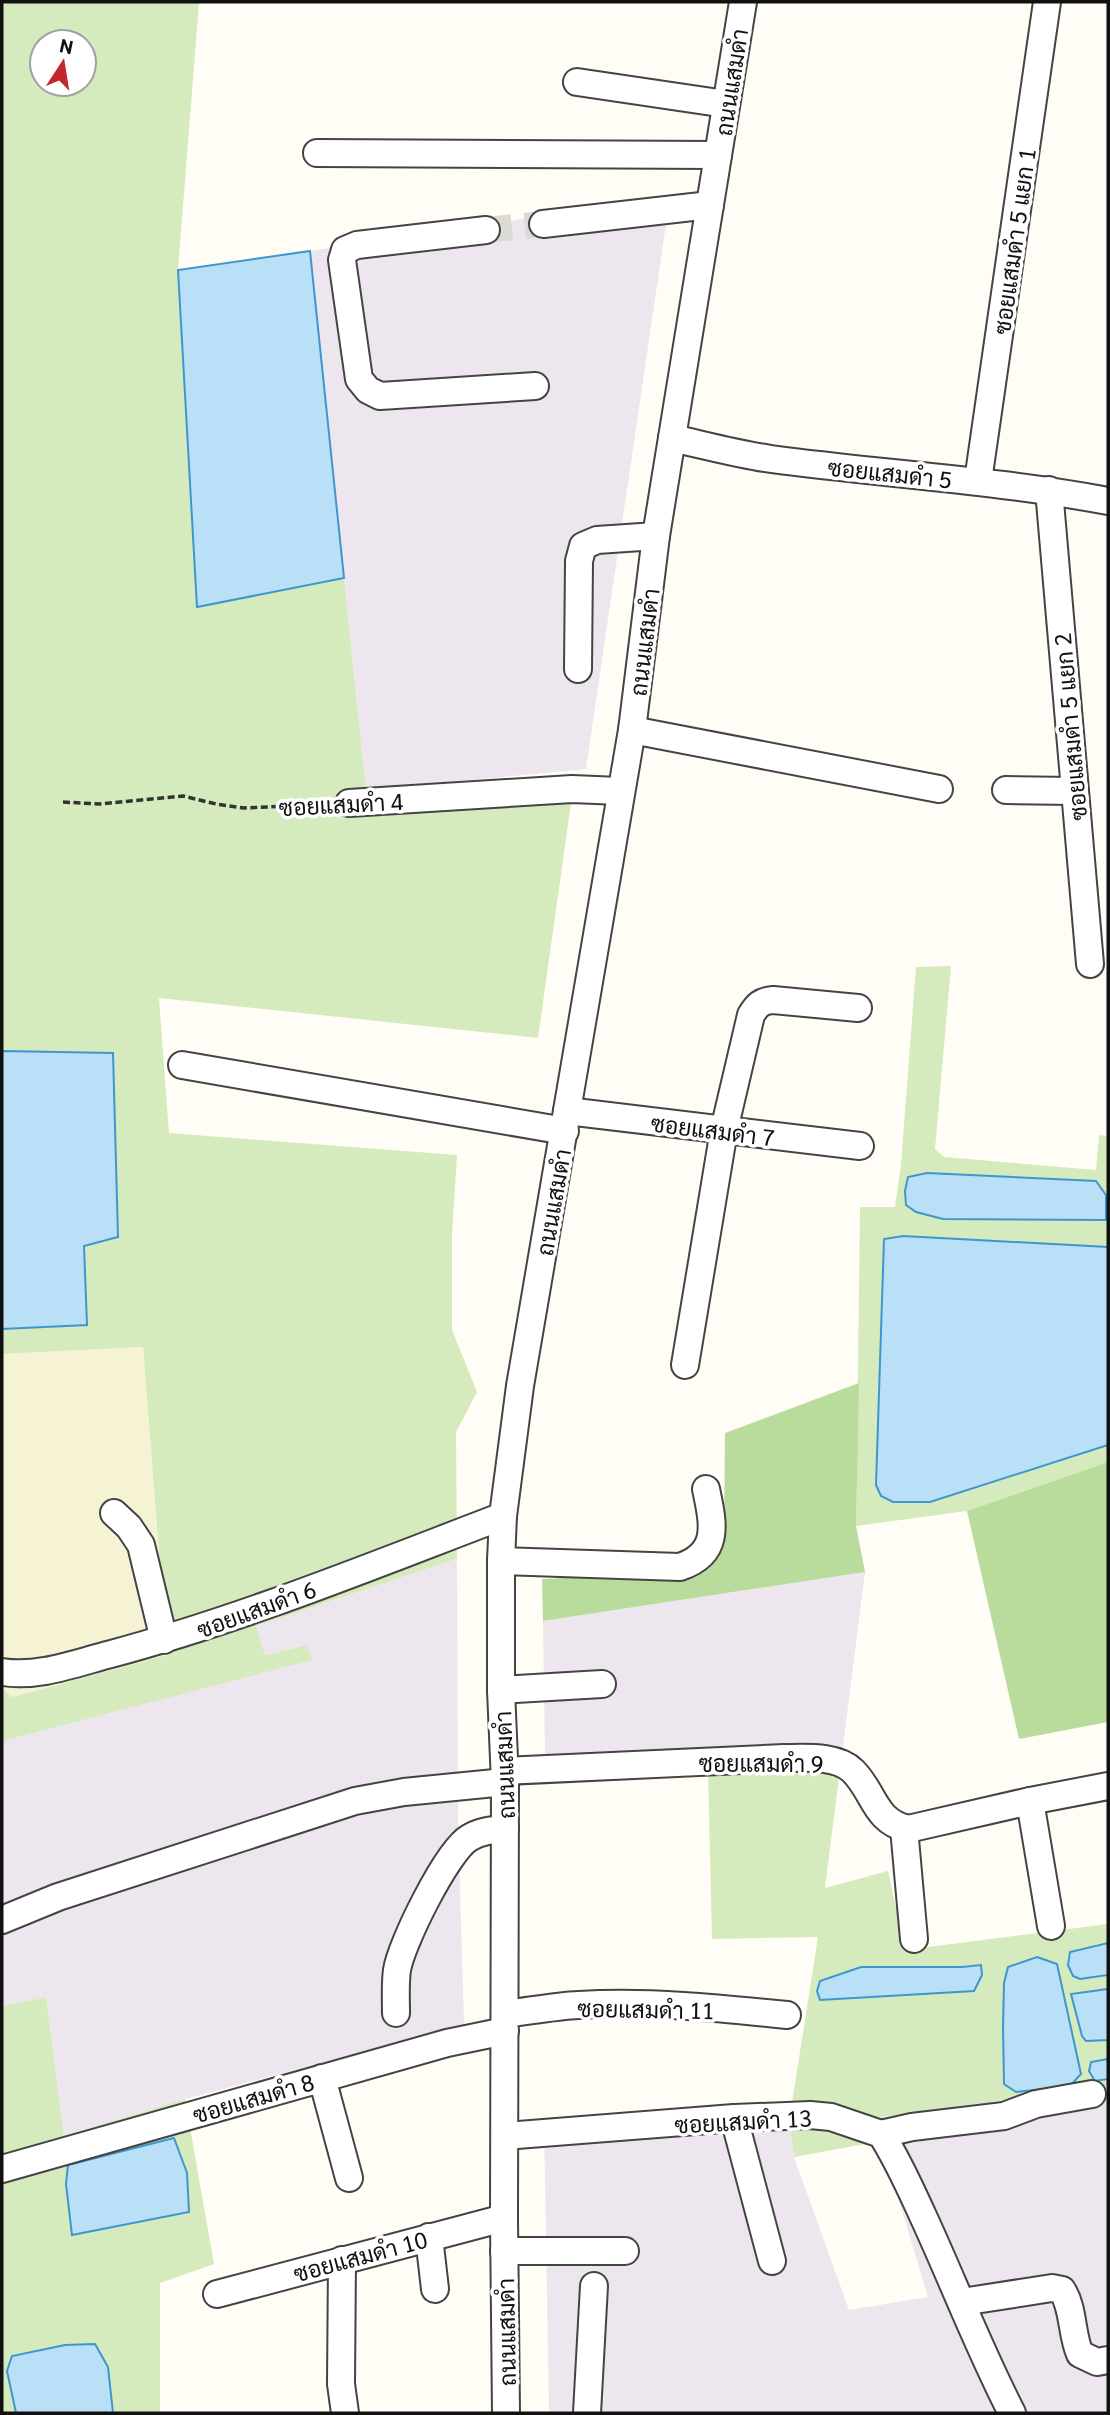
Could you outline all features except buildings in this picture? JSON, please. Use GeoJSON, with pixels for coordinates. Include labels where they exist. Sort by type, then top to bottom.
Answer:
{"type":"FeatureCollection","features":[{"type":"Feature","properties":{"kind":"street","name":"ถนนแสมดำ"},"geometry":{"type":"LineString","coordinates":[[506,2413],[505,1777],[500,1561],[503,1516],[520,1386],[632,730],[656,536],[743,2]]}},
{"type":"Feature","properties":{"kind":"street","name":"ซอยแสมดำ 5 แยก 1"},"geometry":{"type":"LineString","coordinates":[[978,481],[1047,2]]}},
{"type":"Feature","properties":{"kind":"street"},"geometry":{"type":"LineString","coordinates":[[577,82],[726,104]]}},
{"type":"Feature","properties":{"kind":"street"},"geometry":{"type":"LineString","coordinates":[[317,153],[718,155]]}},
{"type":"Feature","properties":{"kind":"street"},"geometry":{"type":"LineString","coordinates":[[543,224],[710,205]]}},
{"type":"Feature","properties":{"kind":"street"},"geometry":{"type":"LineString","coordinates":[[486,230],[357,245],[345,250],[342,260],[359,379],[368,390],[380,396],[535,386]]}},
{"type":"Feature","properties":{"kind":"street","name":"ซอยแสมดำ 5"},"geometry":{"type":"LineString","coordinates":[[672,438],[768,459],[978,481],[1108,501]]}},
{"type":"Feature","properties":{"kind":"street","name":"ซอยแสมดำ 5 แยก 2"},"geometry":{"type":"LineString","coordinates":[[1049,490],[1090,964]]}},
{"type":"Feature","properties":{"kind":"street"},"geometry":{"type":"LineString","coordinates":[[578,669],[579,561],[583,546],[597,540],[656,536]]}},
{"type":"Feature","properties":{"kind":"street"},"geometry":{"type":"LineString","coordinates":[[632,730],[939,789]]}},
{"type":"Feature","properties":{"kind":"street","name":"ซอยแสมดำ 4"},"geometry":{"type":"LineString","coordinates":[[349,803],[572,789],[620,791]]}},
{"type":"Feature","properties":{"kind":"street"},"geometry":{"type":"LineString","coordinates":[[1006,790],[1074,791]]}},
{"type":"Feature","properties":{"kind":"street"},"geometry":{"type":"LineString","coordinates":[[685,1364],[724,1130],[751,1015],[756,1005],[773,1000],[858,1008]]}},
{"type":"Feature","properties":{"kind":"street","name":"ซอยแสมดำ 7"},"geometry":{"type":"LineString","coordinates":[[182,1065],[566,1121],[724,1130],[860,1146]]}},
{"type":"Feature","properties":{"kind":"street"},"geometry":{"type":"LineString","coordinates":[[500,1561],[623,1567],[688,1565],[705,1552],[712,1536],[706,1489]]}},
{"type":"Feature","properties":{"kind":"street"},"geometry":{"type":"LineString","coordinates":[[114,1513],[129,1527],[141,1545],[164,1640]]}},
{"type":"Feature","properties":{"kind":"street","name":"ซอยแสมดำ 6"},"geometry":{"type":"LineString","coordinates":[[2,1672],[19,1675],[61,1667],[184,1634],[503,1516]]}},
{"type":"Feature","properties":{"kind":"street"},"geometry":{"type":"LineString","coordinates":[[501,1690],[602,1684]]}},
{"type":"Feature","properties":{"kind":"street","name":"ซอยแสมดำ 9"},"geometry":{"type":"LineString","coordinates":[[2,1920],[58,1897],[355,1801],[505,1777],[784,1758],[829,1760],[852,1770],[885,1819],[894,1826],[904,1828]]}},
{"type":"Feature","properties":{"kind":"street"},"geometry":{"type":"LineString","coordinates":[[914,1940],[904,1828],[1108,1786]]}},
{"type":"Feature","properties":{"kind":"street"},"geometry":{"type":"LineString","coordinates":[[1030,1801],[1051,1926]]}},
{"type":"Feature","properties":{"kind":"street"},"geometry":{"type":"LineString","coordinates":[[396,2013],[397,1969],[405,1941],[451,1856],[468,1838],[486,1830],[505,1829]]}},
{"type":"Feature","properties":{"kind":"street","name":"ซอยแสมดำ 11"},"geometry":{"type":"LineString","coordinates":[[505,2022],[578,2005],[699,2006],[787,2015]]}},
{"type":"Feature","properties":{"kind":"street","name":"ซอยแสมดำ 8"},"geometry":{"type":"LineString","coordinates":[[2,2169],[447,2043],[505,2022]]}},
{"type":"Feature","properties":{"kind":"street"},"geometry":{"type":"LineString","coordinates":[[322,2078],[349,2178]]}},
{"type":"Feature","properties":{"kind":"street"},"geometry":{"type":"LineString","coordinates":[[1012,2413],[899,2165],[881,2134],[912,2127],[1004,2116],[1035,2104],[1092,2094]]}},
{"type":"Feature","properties":{"kind":"street","name":"ซอยแสมดำ 13"},"geometry":{"type":"LineString","coordinates":[[505,2136],[734,2118],[810,2115],[831,2117],[881,2134]]}},
{"type":"Feature","properties":{"kind":"street"},"geometry":{"type":"LineString","coordinates":[[734,2118],[772,2261]]}},
{"type":"Feature","properties":{"kind":"street","name":"ซอยแสมดำ 10"},"geometry":{"type":"LineString","coordinates":[[217,2294],[504,2218]]}},
{"type":"Feature","properties":{"kind":"street"},"geometry":{"type":"LineString","coordinates":[[429,2237],[435,2289]]}},
{"type":"Feature","properties":{"kind":"street"},"geometry":{"type":"LineString","coordinates":[[504,2251],[625,2252]]}},
{"type":"Feature","properties":{"kind":"street"},"geometry":{"type":"LineString","coordinates":[[342,2260],[341,2384],[345,2413]]}},
{"type":"Feature","properties":{"kind":"street"},"geometry":{"type":"LineString","coordinates":[[587,2413],[594,2286]]}},
{"type":"Feature","properties":{"kind":"street"},"geometry":{"type":"LineString","coordinates":[[962,2302],[1052,2288],[1062,2290],[1067,2297],[1075,2343],[1080,2354],[1097,2362],[1108,2360]]}},
{"type":"Feature","properties":{"kind":"path","name":"ซอยแสมดำ 4"},"geometry":{"type":"LineString","coordinates":[[63,802],[100,804],[176,796],[244,808],[349,803]]}},
{"type":"Feature","properties":{"kind":"shaded area"},"geometry":{"type":"Polygon","coordinates":[[[670,197],[586,769],[366,790],[310,251],[670,197]]]}},
{"type":"Feature","properties":{"kind":"shaded area"},"geometry":{"type":"Polygon","coordinates":[[[143,1347],[167,1655],[12,1697],[2,1689],[2,1354],[143,1347]]]}},
{"type":"Feature","properties":{"kind":"shaded area"},"geometry":{"type":"Polygon","coordinates":[[[457,1559],[458,1817],[464,2025],[185,2099],[64,2136],[46,1997],[2,2006],[2,1741],[307,1645],[265,1655],[256,1626],[457,1559]]]}},
{"type":"Feature","properties":{"kind":"shaded area"},"geometry":{"type":"Polygon","coordinates":[[[865,1572],[843,1746],[545,1757],[543,1621],[865,1572]]]}},
{"type":"Feature","properties":{"kind":"shaded area"},"geometry":{"type":"Polygon","coordinates":[[[1108,2086],[1108,2413],[549,2413],[544,2125],[789,2122],[794,2157],[849,2310],[928,2297],[874,2118],[1108,2086]]]}},
{"type":"Feature","properties":{"kind":"green space"},"geometry":{"type":"Polygon","coordinates":[[[2,2],[199,2],[178,270],[197,606],[344,578],[366,790],[372,816],[571,803],[538,1038],[159,998],[169,1133],[457,1155],[452,1235],[452,1330],[477,1392],[456,1432],[457,1559],[256,1626],[265,1655],[307,1645],[312,1660],[2,1741],[2,1689],[12,1697],[167,1655],[143,1347],[2,1354],[2,1329],[87,1325],[84,1246],[118,1237],[113,1053],[2,1051],[2,2]]]}},
{"type":"Feature","properties":{"kind":"green space"},"geometry":{"type":"Polygon","coordinates":[[[951,966],[935,1149],[944,1157],[1096,1170],[1099,1135],[1108,1136],[1108,1247],[903,1236],[885,1239],[876,1485],[930,1502],[1108,1445],[1108,1462],[967,1511],[856,1526],[860,1207],[895,1207],[901,1165],[916,967],[951,966]]]}},
{"type":"Feature","properties":{"kind":"green space"},"geometry":{"type":"Polygon","coordinates":[[[859,1383],[856,1526],[865,1572],[543,1621],[542,1579],[670,1573],[702,1565],[724,1535],[725,1433],[859,1383]]]}},
{"type":"Feature","properties":{"kind":"green space"},"geometry":{"type":"Polygon","coordinates":[[[1108,1462],[1108,1722],[1019,1739],[967,1511],[1108,1462]]]}},
{"type":"Feature","properties":{"kind":"green space"},"geometry":{"type":"Polygon","coordinates":[[[811,1767],[839,1777],[825,1888],[888,1871],[905,1950],[1108,1924],[1108,1943],[1096,1944],[1079,1979],[1108,1975],[1108,1989],[1071,1994],[1087,2041],[1108,2040],[1108,2059],[1091,2062],[1095,2081],[1108,2079],[1108,2086],[874,2118],[881,2141],[794,2157],[789,2122],[818,1937],[712,1939],[708,1770],[811,1767]],[[981,1965],[962,1967],[859,1996],[974,1991],[981,1965]]]}},
{"type":"Feature","properties":{"kind":"green space"},"geometry":{"type":"Polygon","coordinates":[[[46,1997],[64,2136],[185,2099],[214,2264],[160,2283],[160,2413],[3,2413],[2,2006],[46,1997]]]}},
{"type":"Feature","properties":{"kind":"water"},"geometry":{"type":"Polygon","coordinates":[[[310,251],[344,578],[197,607],[178,270],[310,251]]]}},
{"type":"Feature","properties":{"kind":"water"},"geometry":{"type":"Polygon","coordinates":[[[2,1051],[113,1053],[118,1237],[84,1246],[87,1325],[2,1329],[2,1051]]]}},
{"type":"Feature","properties":{"kind":"water"},"geometry":{"type":"Polygon","coordinates":[[[927,1173],[1096,1181],[1106,1195],[1106,1220],[943,1219],[916,1212],[906,1205],[908,1177],[927,1173]]]}},
{"type":"Feature","properties":{"kind":"water"},"geometry":{"type":"Polygon","coordinates":[[[903,1236],[1108,1247],[1108,1445],[930,1502],[893,1502],[881,1496],[876,1485],[884,1239],[903,1236]]]}},
{"type":"Feature","properties":{"kind":"water"},"geometry":{"type":"Polygon","coordinates":[[[1108,1943],[1108,1975],[1080,1979],[1073,1976],[1068,1965],[1070,1952],[1108,1943]]]}},
{"type":"Feature","properties":{"kind":"water"},"geometry":{"type":"Polygon","coordinates":[[[1037,1957],[1057,1964],[1081,2074],[1070,2086],[1016,2092],[1004,2084],[1004,1983],[1008,1967],[1037,1957]]]}},
{"type":"Feature","properties":{"kind":"water"},"geometry":{"type":"Polygon","coordinates":[[[981,1965],[982,1975],[974,1991],[820,2000],[817,1991],[820,1981],[861,1967],[981,1965]]]}},
{"type":"Feature","properties":{"kind":"water"},"geometry":{"type":"Polygon","coordinates":[[[1108,1989],[1108,2040],[1086,2041],[1082,2036],[1071,1994],[1108,1989]]]}},
{"type":"Feature","properties":{"kind":"water"},"geometry":{"type":"Polygon","coordinates":[[[1108,2059],[1108,2079],[1095,2081],[1089,2071],[1091,2062],[1108,2059]]]}},
{"type":"Feature","properties":{"kind":"water"},"geometry":{"type":"Polygon","coordinates":[[[174,2138],[187,2173],[189,2212],[72,2235],[66,2184],[68,2165],[174,2138]]]}},
{"type":"Feature","properties":{"kind":"water"},"geometry":{"type":"Polygon","coordinates":[[[95,2344],[108,2367],[113,2413],[16,2413],[7,2371],[12,2356],[65,2345],[95,2344]]]}},
{"type":"Feature","properties":{"kind":"tunnel"},"geometry":{"type":"LineString","coordinates":[[486,230],[543,224]]}}]}
